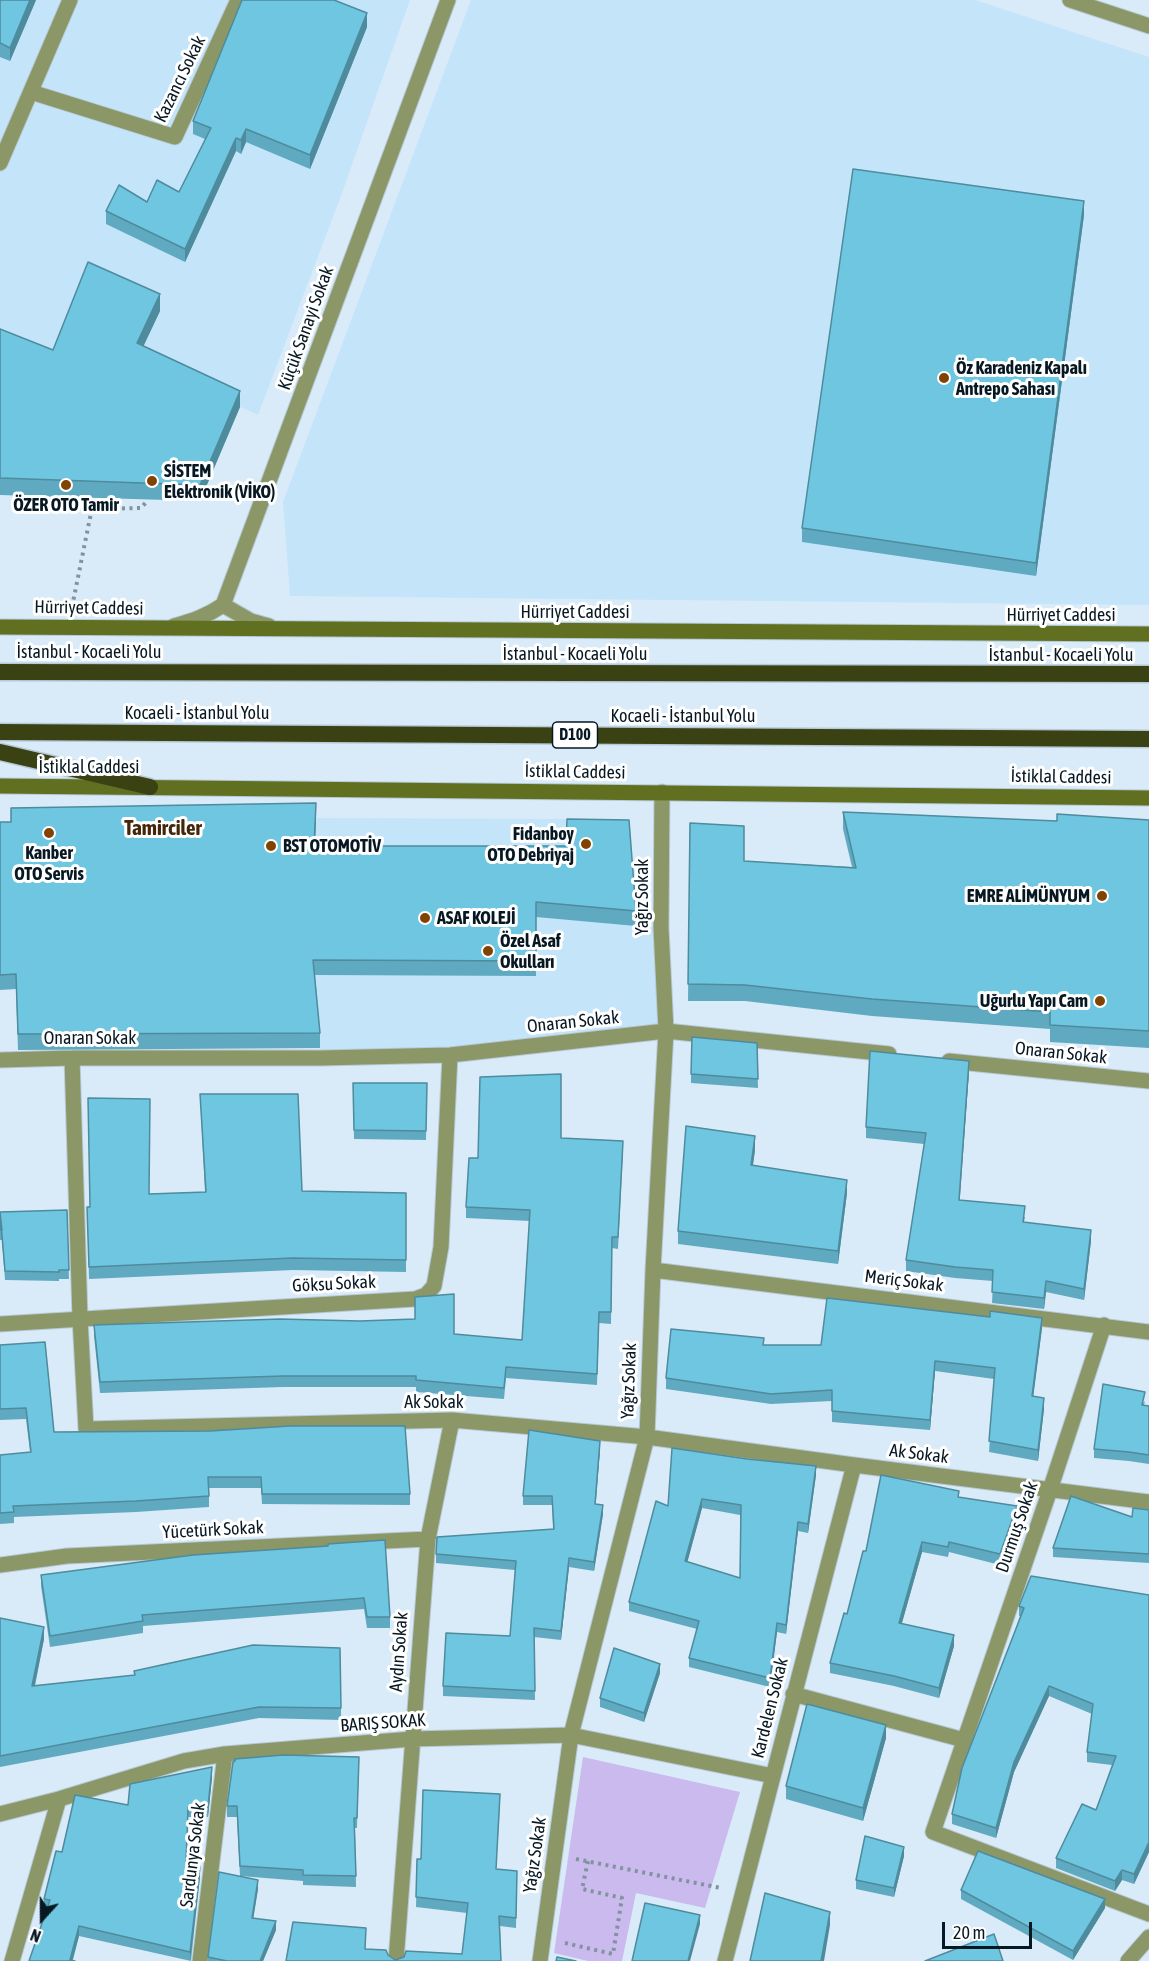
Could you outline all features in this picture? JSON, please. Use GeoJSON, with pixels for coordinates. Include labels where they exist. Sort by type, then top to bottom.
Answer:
{"type":"FeatureCollection","features":[{"type":"Feature","properties":{"kind":"highway","name":"İstanbul - Kocaeli Yolu"},"geometry":{"type":"LineString","coordinates":[[0,672],[1149,674]]}},
{"type":"Feature","properties":{"kind":"highway","name":"Kocaeli - İstanbul Yolu"},"geometry":{"type":"LineString","coordinates":[[0,732],[1149,739]]}},
{"type":"Feature","properties":{"kind":"highway"},"geometry":{"type":"LineString","coordinates":[[0,752],[150,787]]}},
{"type":"Feature","properties":{"kind":"main road","name":"Hürriyet Caddesi"},"geometry":{"type":"LineString","coordinates":[[0,627],[1149,634]]}},
{"type":"Feature","properties":{"kind":"main road","name":"İstiklal Caddesi"},"geometry":{"type":"LineString","coordinates":[[0,786],[1149,798]]}},
{"type":"Feature","properties":{"kind":"street"},"geometry":{"type":"LineString","coordinates":[[0,163],[70,0]]}},
{"type":"Feature","properties":{"kind":"street","name":"Kazancı Sokak"},"geometry":{"type":"LineString","coordinates":[[31,92],[174,137],[238,0]]}},
{"type":"Feature","properties":{"kind":"street","name":"Küçük Sanayi Sokak"},"geometry":{"type":"LineString","coordinates":[[223,605],[448,0]]}},
{"type":"Feature","properties":{"kind":"street"},"geometry":{"type":"LineString","coordinates":[[1070,0],[1149,26]]}},
{"type":"Feature","properties":{"kind":"street"},"geometry":{"type":"LineString","coordinates":[[160,629],[193,621],[210,614],[223,605],[251,621],[282,630]]}},
{"type":"Feature","properties":{"kind":"street","name":"Yağız Sokak"},"geometry":{"type":"LineString","coordinates":[[540,1961],[571,1735],[647,1437],[653,1270],[666,1031],[661,928],[662,792]]}},
{"type":"Feature","properties":{"kind":"street","name":"Onaran Sokak"},"geometry":{"type":"LineString","coordinates":[[0,1060],[450,1055],[666,1031],[902,1056]]}},
{"type":"Feature","properties":{"kind":"street","name":"Göksu Sokak"},"geometry":{"type":"LineString","coordinates":[[0,1324],[415,1299],[426,1295],[434,1286],[441,1247],[450,1055]]}},
{"type":"Feature","properties":{"kind":"street","name":"Ak Sokak"},"geometry":{"type":"LineString","coordinates":[[72,1058],[86,1430],[452,1420],[647,1437],[1149,1502]]}},
{"type":"Feature","properties":{"kind":"street","name":"Onaran Sokak"},"geometry":{"type":"LineString","coordinates":[[937,1059],[1149,1082]]}},
{"type":"Feature","properties":{"kind":"street","name":"Meriç Sokak"},"geometry":{"type":"LineString","coordinates":[[653,1270],[1149,1332]]}},
{"type":"Feature","properties":{"kind":"street","name":"Durmuş Sokak"},"geometry":{"type":"LineString","coordinates":[[1104,1325],[933,1832],[1149,1914]]}},
{"type":"Feature","properties":{"kind":"street","name":"Aydın Sokak"},"geometry":{"type":"LineString","coordinates":[[396,1961],[428,1539],[452,1420]]}},
{"type":"Feature","properties":{"kind":"street","name":"Kardelen Sokak"},"geometry":{"type":"LineString","coordinates":[[725,1961],[854,1465]]}},
{"type":"Feature","properties":{"kind":"street","name":"Yücetürk Sokak"},"geometry":{"type":"LineString","coordinates":[[0,1565],[67,1556],[428,1539]]}},
{"type":"Feature","properties":{"kind":"street"},"geometry":{"type":"LineString","coordinates":[[794,1694],[964,1740]]}},
{"type":"Feature","properties":{"kind":"street","name":"BARIŞ SOKAK"},"geometry":{"type":"LineString","coordinates":[[0,1814],[59,1799],[184,1761],[225,1754],[412,1739],[571,1735],[773,1776]]}},
{"type":"Feature","properties":{"kind":"street","name":"Sardunya Sokak"},"geometry":{"type":"LineString","coordinates":[[201,1961],[225,1754]]}},
{"type":"Feature","properties":{"kind":"street"},"geometry":{"type":"LineString","coordinates":[[12,1961],[59,1799]]}},
{"type":"Feature","properties":{"kind":"street"},"geometry":{"type":"LineString","coordinates":[[1128,1961],[1149,1936]]}},
{"type":"Feature","properties":{"kind":"path"},"geometry":{"type":"LineString","coordinates":[[72,607],[94,498]]}},
{"type":"Feature","properties":{"kind":"path"},"geometry":{"type":"LineString","coordinates":[[92,509],[141,508],[148,500]]}},
{"type":"Feature","properties":{"kind":"path"},"geometry":{"type":"LineString","coordinates":[[568,1857],[742,1894]]}},
{"type":"Feature","properties":{"kind":"path"},"geometry":{"type":"LineString","coordinates":[[556,1940],[613,1954],[622,1898],[582,1889],[588,1861]]}},
{"type":"Feature","properties":{"kind":"shaded area"},"geometry":{"type":"Polygon","coordinates":[[[0,0],[410,0],[342,193],[258,415],[137,360],[0,346],[0,0]]]}},
{"type":"Feature","properties":{"kind":"shaded area"},"geometry":{"type":"Polygon","coordinates":[[[471,0],[975,0],[1149,57],[1149,605],[290,596],[283,502],[471,0]]]}},
{"type":"Feature","properties":{"kind":"shaded area","name":"Özel Asaf Okulları"},"geometry":{"type":"Polygon","coordinates":[[[316,818],[566,819],[565,919],[661,928],[666,1031],[321,1058],[313,975],[316,818]]]}},
{"type":"Feature","properties":{"kind":"shaded area"},"geometry":{"type":"Polygon","coordinates":[[[583,1757],[740,1792],[705,1908],[636,1893],[622,1961],[588,1961],[554,1953],[583,1757]]]}},
{"type":"Feature","properties":{"kind":"building"},"geometry":{"type":"Polygon","coordinates":[[[0,0],[30,0],[10,48],[0,43],[0,0]]]}},
{"type":"Feature","properties":{"kind":"building"},"geometry":{"type":"Polygon","coordinates":[[[242,0],[334,0],[367,13],[310,155],[246,129],[241,140],[236,138],[185,249],[106,211],[119,185],[147,202],[157,180],[179,192],[211,128],[193,121],[242,0]]]}},
{"type":"Feature","properties":{"kind":"building","name":"Öz Karadeniz Kapalı Antrepo Sahası"},"geometry":{"type":"Polygon","coordinates":[[[853,169],[1084,201],[1036,563],[802,528],[853,169]]]}},
{"type":"Feature","properties":{"kind":"building"},"geometry":{"type":"Polygon","coordinates":[[[88,262],[160,294],[137,343],[240,391],[200,485],[0,478],[0,329],[53,350],[88,262]]]}},
{"type":"Feature","properties":{"kind":"building"},"geometry":{"type":"Polygon","coordinates":[[[316,803],[314,846],[566,846],[567,819],[629,820],[636,911],[536,902],[536,961],[313,960],[320,1033],[18,1034],[16,974],[0,975],[0,822],[11,822],[11,808],[316,803]]]}},
{"type":"Feature","properties":{"kind":"building"},"geometry":{"type":"Polygon","coordinates":[[[843,812],[1057,821],[1057,814],[1149,820],[1149,1031],[1050,1025],[1050,1012],[872,999],[745,985],[688,984],[690,823],[744,826],[744,861],[856,868],[843,812]]]}},
{"type":"Feature","properties":{"kind":"building"},"geometry":{"type":"Polygon","coordinates":[[[692,1037],[757,1043],[758,1079],[691,1074],[692,1037]]]}},
{"type":"Feature","properties":{"kind":"building"},"geometry":{"type":"Polygon","coordinates":[[[870,1051],[969,1061],[959,1200],[1025,1206],[1023,1222],[1091,1230],[1084,1289],[1046,1281],[1044,1298],[992,1292],[993,1270],[906,1260],[926,1133],[866,1127],[870,1051]]]}},
{"type":"Feature","properties":{"kind":"building"},"geometry":{"type":"Polygon","coordinates":[[[561,1074],[561,1138],[623,1141],[618,1237],[612,1237],[611,1312],[599,1312],[597,1374],[506,1367],[504,1388],[416,1380],[416,1376],[283,1376],[100,1382],[94,1325],[280,1319],[360,1321],[415,1319],[415,1297],[454,1294],[454,1334],[522,1340],[530,1210],[466,1207],[469,1158],[478,1158],[480,1077],[561,1074]]]}},
{"type":"Feature","properties":{"kind":"building"},"geometry":{"type":"Polygon","coordinates":[[[353,1083],[427,1083],[426,1131],[354,1130],[353,1083]]]}},
{"type":"Feature","properties":{"kind":"building"},"geometry":{"type":"Polygon","coordinates":[[[200,1094],[298,1094],[302,1191],[406,1193],[406,1260],[293,1258],[89,1267],[88,1098],[150,1099],[149,1194],[206,1192],[200,1094]]]}},
{"type":"Feature","properties":{"kind":"building"},"geometry":{"type":"Polygon","coordinates":[[[686,1126],[755,1136],[751,1165],[847,1180],[838,1251],[678,1231],[686,1126]]]}},
{"type":"Feature","properties":{"kind":"building"},"geometry":{"type":"Polygon","coordinates":[[[67,1210],[69,1270],[59,1270],[59,1272],[5,1271],[0,1212],[67,1210]]]}},
{"type":"Feature","properties":{"kind":"building"},"geometry":{"type":"Polygon","coordinates":[[[827,1298],[990,1317],[990,1311],[1042,1318],[1032,1396],[1044,1398],[1038,1450],[989,1441],[995,1368],[935,1361],[930,1420],[832,1411],[832,1390],[771,1394],[666,1378],[671,1329],[764,1338],[763,1345],[821,1345],[827,1298]]]}},
{"type":"Feature","properties":{"kind":"building"},"geometry":{"type":"Polygon","coordinates":[[[45,1342],[54,1432],[210,1431],[290,1426],[405,1426],[410,1494],[262,1494],[261,1477],[208,1477],[209,1496],[13,1506],[14,1512],[0,1513],[0,1455],[31,1452],[26,1408],[0,1409],[0,1345],[45,1342]]]}},
{"type":"Feature","properties":{"kind":"building"},"geometry":{"type":"Polygon","coordinates":[[[1103,1384],[1145,1392],[1142,1405],[1149,1406],[1149,1455],[1094,1449],[1103,1384]]]}},
{"type":"Feature","properties":{"kind":"building"},"geometry":{"type":"Polygon","coordinates":[[[529,1430],[600,1441],[595,1504],[603,1505],[594,1562],[569,1558],[561,1631],[534,1628],[535,1691],[443,1686],[446,1633],[510,1636],[516,1561],[436,1554],[437,1537],[554,1529],[552,1496],[523,1496],[529,1430]]]}},
{"type":"Feature","properties":{"kind":"building"},"geometry":{"type":"Polygon","coordinates":[[[672,1448],[816,1466],[808,1524],[798,1522],[786,1625],[777,1623],[770,1678],[689,1658],[699,1621],[629,1602],[656,1501],[668,1506],[672,1448]],[[702,1499],[685,1561],[740,1578],[741,1505],[702,1499]]]}},
{"type":"Feature","properties":{"kind":"building"},"geometry":{"type":"Polygon","coordinates":[[[881,1475],[959,1491],[958,1497],[1017,1506],[1000,1554],[949,1542],[948,1547],[922,1542],[899,1623],[954,1635],[939,1688],[830,1663],[844,1613],[847,1614],[863,1551],[866,1551],[881,1475]]]}},
{"type":"Feature","properties":{"kind":"building"},"geometry":{"type":"Polygon","coordinates":[[[1071,1496],[1132,1517],[1133,1508],[1149,1510],[1149,1554],[1053,1548],[1071,1496]]]}},
{"type":"Feature","properties":{"kind":"building"},"geometry":{"type":"Polygon","coordinates":[[[385,1540],[390,1617],[367,1617],[364,1598],[142,1615],[143,1621],[50,1636],[41,1575],[193,1555],[385,1540]]]}},
{"type":"Feature","properties":{"kind":"building"},"geometry":{"type":"Polygon","coordinates":[[[1031,1576],[1149,1595],[1149,1842],[1134,1874],[1122,1870],[1115,1881],[1056,1858],[1082,1804],[1096,1810],[1116,1756],[1087,1752],[1093,1704],[1049,1686],[1014,1762],[996,1828],[952,1814],[962,1768],[1024,1608],[1019,1606],[1031,1576]]]}},
{"type":"Feature","properties":{"kind":"building"},"geometry":{"type":"Polygon","coordinates":[[[0,1618],[44,1627],[32,1686],[135,1675],[134,1671],[253,1645],[340,1648],[341,1708],[259,1707],[0,1756],[0,1618]]]}},
{"type":"Feature","properties":{"kind":"building"},"geometry":{"type":"Polygon","coordinates":[[[614,1648],[660,1664],[644,1713],[600,1698],[614,1648]]]}},
{"type":"Feature","properties":{"kind":"building"},"geometry":{"type":"Polygon","coordinates":[[[807,1704],[886,1725],[863,1808],[786,1786],[807,1704]]]}},
{"type":"Feature","properties":{"kind":"building"},"geometry":{"type":"Polygon","coordinates":[[[283,1755],[359,1757],[357,1818],[354,1818],[356,1876],[303,1875],[303,1870],[240,1866],[237,1806],[227,1806],[233,1762],[235,1759],[283,1755]]]}},
{"type":"Feature","properties":{"kind":"building"},"geometry":{"type":"Polygon","coordinates":[[[212,1767],[208,1807],[188,1807],[186,1864],[200,1867],[190,1952],[79,1926],[70,1960],[75,1961],[29,1961],[50,1900],[44,1899],[56,1851],[62,1852],[75,1795],[128,1805],[130,1784],[212,1767]]]}},
{"type":"Feature","properties":{"kind":"building"},"geometry":{"type":"Polygon","coordinates":[[[423,1790],[500,1794],[496,1869],[517,1871],[516,1918],[499,1916],[501,1961],[286,1961],[293,1922],[366,1928],[365,1949],[386,1950],[388,1955],[395,1960],[404,1957],[406,1951],[462,1954],[468,1903],[416,1897],[417,1859],[421,1859],[423,1790]]]}},
{"type":"Feature","properties":{"kind":"building"},"geometry":{"type":"Polygon","coordinates":[[[865,1836],[904,1847],[894,1888],[856,1880],[865,1836]]]}},
{"type":"Feature","properties":{"kind":"building"},"geometry":{"type":"Polygon","coordinates":[[[978,1851],[1105,1899],[1073,1951],[961,1890],[978,1851]]]}},
{"type":"Feature","properties":{"kind":"building"},"geometry":{"type":"Polygon","coordinates":[[[219,1872],[258,1880],[252,1918],[276,1921],[260,1961],[227,1961],[208,1957],[219,1872]]]}},
{"type":"Feature","properties":{"kind":"building"},"geometry":{"type":"Polygon","coordinates":[[[765,1893],[830,1912],[821,1961],[750,1961],[765,1893]]]}},
{"type":"Feature","properties":{"kind":"building"},"geometry":{"type":"Polygon","coordinates":[[[645,1903],[700,1915],[688,1961],[632,1961],[645,1903]]]}},
{"type":"Feature","properties":{"kind":"building"},"geometry":{"type":"Polygon","coordinates":[[[994,1934],[1003,1961],[925,1961],[994,1934]]]}},
{"type":"Feature","properties":{"kind":"building"},"geometry":{"type":"Polygon","coordinates":[[[557,1957],[576,1961],[556,1961],[557,1957]]]}},
{"type":"Feature","properties":{"kind":"place","name":"Öz Karadeniz Kapalı Antrepo Sahası"},"geometry":{"type":"Point","coordinates":[944,378]}},
{"type":"Feature","properties":{"kind":"place","name":"SİSTEM Elektronik (VİKO)"},"geometry":{"type":"Point","coordinates":[152,481]}},
{"type":"Feature","properties":{"kind":"place","name":"ÖZER OTO Tamir"},"geometry":{"type":"Point","coordinates":[66,485]}},
{"type":"Feature","properties":{"kind":"place","name":"Kanber OTO Servis"},"geometry":{"type":"Point","coordinates":[49,833]}},
{"type":"Feature","properties":{"kind":"place","name":"Fidanboy OTO Debriyaj"},"geometry":{"type":"Point","coordinates":[586,844]}},
{"type":"Feature","properties":{"kind":"place","name":"BST OTOMOTİV"},"geometry":{"type":"Point","coordinates":[271,846]}},
{"type":"Feature","properties":{"kind":"place","name":"EMRE ALİMÜNYUM"},"geometry":{"type":"Point","coordinates":[1102,896]}},
{"type":"Feature","properties":{"kind":"place","name":"ASAF KOLEJİ"},"geometry":{"type":"Point","coordinates":[425,918]}},
{"type":"Feature","properties":{"kind":"place","name":"Özel Asaf Okulları"},"geometry":{"type":"Point","coordinates":[488,951]}},
{"type":"Feature","properties":{"kind":"place","name":"Uğurlu Yapı Cam"},"geometry":{"type":"Point","coordinates":[1100,1001]}},
{"type":"Feature","properties":{"kind":"district","name":"Tamirciler"},"geometry":{"type":"Point","coordinates":[163,828]}}]}
